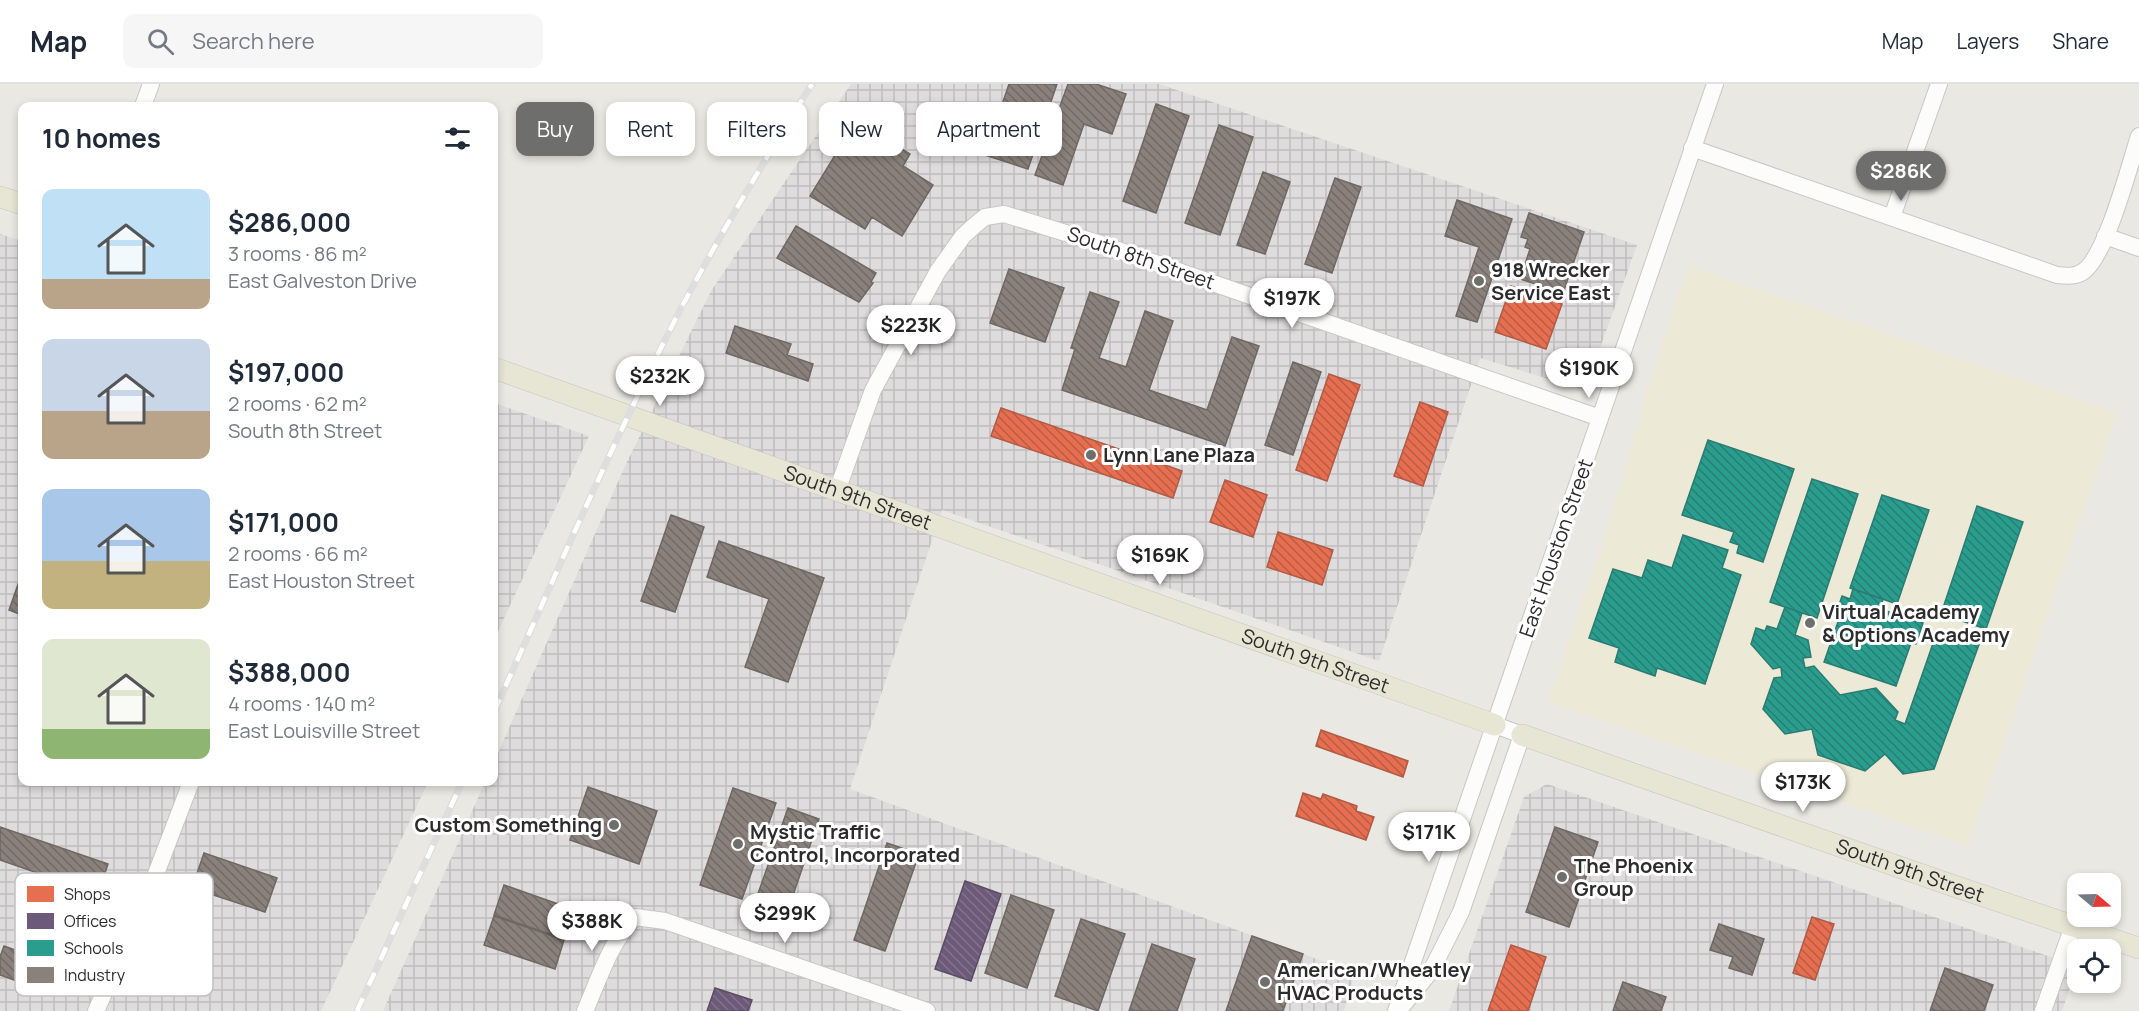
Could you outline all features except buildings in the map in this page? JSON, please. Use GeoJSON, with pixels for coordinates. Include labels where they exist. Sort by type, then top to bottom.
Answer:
{"type":"FeatureCollection","features":[{"type":"Feature","properties":{"kind":"main road"},"geometry":{"type":"LineString","coordinates":[[0,197],[18,203]]}},
{"type":"Feature","properties":{"kind":"main road","name":"South 9th Street"},"geometry":{"type":"LineString","coordinates":[[498,370],[1494,726]]}},
{"type":"Feature","properties":{"kind":"main road","name":"South 9th Street"},"geometry":{"type":"LineString","coordinates":[[1522,735],[2067,924]]}},
{"type":"Feature","properties":{"kind":"main road","name":"South 9th Street"},"geometry":{"type":"LineString","coordinates":[[2076,927],[2139,948]]}},
{"type":"Feature","properties":{"kind":"street"},"geometry":{"type":"LineString","coordinates":[[144,102],[151,84]]}},
{"type":"Feature","properties":{"kind":"street","name":"East Houston Street"},"geometry":{"type":"LineString","coordinates":[[1397,1011],[1714,84]]}},
{"type":"Feature","properties":{"kind":"street"},"geometry":{"type":"LineString","coordinates":[[1892,217],[1939,84]]}},
{"type":"Feature","properties":{"kind":"street"},"geometry":{"type":"LineString","coordinates":[[1692,148],[2057,275],[2082,273],[2098,255],[2139,136]]}},
{"type":"Feature","properties":{"kind":"street","name":"South 8th Street"},"geometry":{"type":"LineString","coordinates":[[837,491],[873,390],[919,303],[953,248],[985,217],[1004,214],[1030,220],[1600,418]]}},
{"type":"Feature","properties":{"kind":"street"},"geometry":{"type":"LineString","coordinates":[[2105,236],[2139,248]]}},
{"type":"Feature","properties":{"kind":"street","name":"South 9th Street"},"geometry":{"type":"LineString","coordinates":[[1494,726],[1522,735]]}},
{"type":"Feature","properties":{"kind":"street"},"geometry":{"type":"LineString","coordinates":[[1397,1011],[1431,971],[1461,912],[1522,735]]}},
{"type":"Feature","properties":{"kind":"street"},"geometry":{"type":"LineString","coordinates":[[156,873],[189,786]]}},
{"type":"Feature","properties":{"kind":"street"},"geometry":{"type":"LineString","coordinates":[[585,1011],[615,944],[624,928],[635,917],[665,921],[927,1011]]}},
{"type":"Feature","properties":{"kind":"street"},"geometry":{"type":"LineString","coordinates":[[2043,1011],[2073,927]]}},
{"type":"Feature","properties":{"kind":"street"},"geometry":{"type":"LineString","coordinates":[[96,1011],[103,996]]}},
{"type":"Feature","properties":{"kind":"shaded area"},"geometry":{"type":"Polygon","coordinates":[[[851,84],[1159,84],[1637,245],[1585,390],[1480,358],[1379,661],[942,510],[850,789],[1355,973],[1344,1011],[383,1011],[483,786],[498,786],[498,753],[625,466],[711,291],[802,156],[807,156],[807,149],[819,131],[819,156],[904,156],[904,102],[839,102],[851,84]]]}},
{"type":"Feature","properties":{"kind":"shaded area"},"geometry":{"type":"Polygon","coordinates":[[[0,234],[18,240],[18,786],[426,786],[321,1011],[0,1011],[0,234]]]}},
{"type":"Feature","properties":{"kind":"shaded area","name":"Virtual Academy & Options Academy"},"geometry":{"type":"Polygon","coordinates":[[[1689,266],[2117,413],[1968,845],[1548,702],[1603,544],[1644,403],[1689,266]]]}},
{"type":"Feature","properties":{"kind":"shaded area"},"geometry":{"type":"Polygon","coordinates":[[[498,404],[589,436],[498,631],[498,404]]]}},
{"type":"Feature","properties":{"kind":"shaded area"},"geometry":{"type":"Polygon","coordinates":[[[1547,784],[2067,963],[2068,993],[2062,1011],[1449,1011],[1524,797],[1547,784]]]}},
{"type":"Feature","properties":{"kind":"railway"},"geometry":{"type":"LineString","coordinates":[[498,703],[605,466],[675,320],[741,200],[812,84]]}},
{"type":"Feature","properties":{"kind":"railway"},"geometry":{"type":"LineString","coordinates":[[357,1011],[460,786]]}},
{"type":"Feature","properties":{"kind":"place","name":"918 Wrecker Service East"},"geometry":{"type":"Point","coordinates":[1479,281]}},
{"type":"Feature","properties":{"kind":"place","name":"Lynn Lane Plaza"},"geometry":{"type":"Point","coordinates":[1091,455]}},
{"type":"Feature","properties":{"kind":"place","name":"Virtual Academy & Options Academy"},"geometry":{"type":"Point","coordinates":[1810,623]}},
{"type":"Feature","properties":{"kind":"place","name":"Custom Something"},"geometry":{"type":"Point","coordinates":[614,825]}},
{"type":"Feature","properties":{"kind":"place","name":"Mystic Traffic Control, Incorporated"},"geometry":{"type":"Point","coordinates":[738,844]}},
{"type":"Feature","properties":{"kind":"place","name":"The Phoenix Group"},"geometry":{"type":"Point","coordinates":[1562,877]}},
{"type":"Feature","properties":{"kind":"place","name":"American/Wheatley HVAC Products"},"geometry":{"type":"Point","coordinates":[1265,982]}}]}
